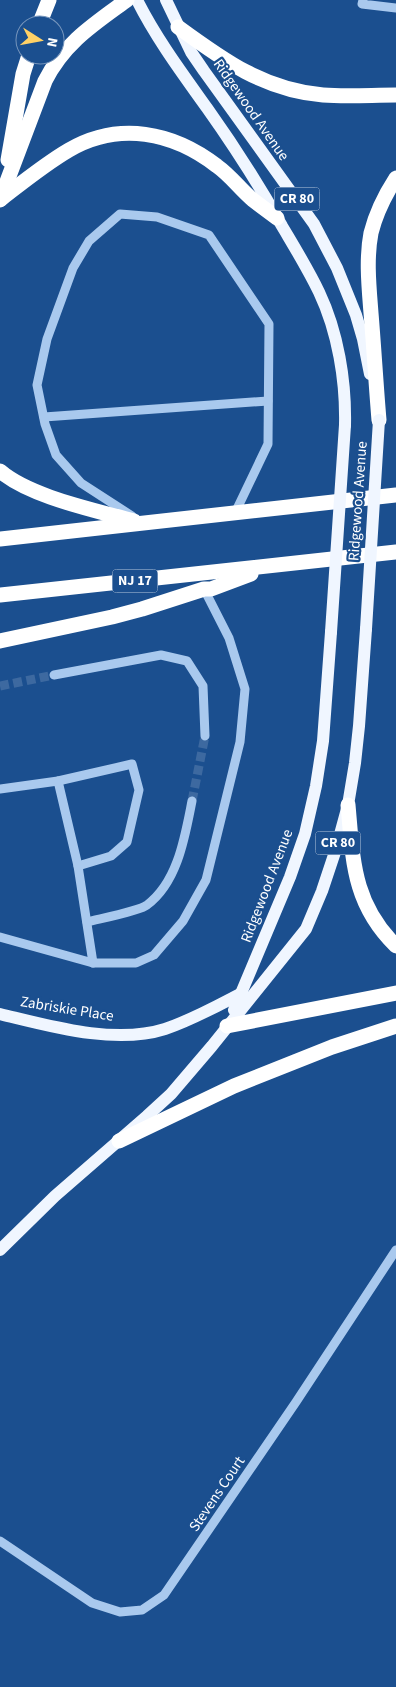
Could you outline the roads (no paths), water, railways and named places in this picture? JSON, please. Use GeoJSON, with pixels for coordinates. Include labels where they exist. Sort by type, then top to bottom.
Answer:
{"type":"FeatureCollection","features":[{"type":"Feature","properties":{"kind":"highway"},"geometry":{"type":"LineString","coordinates":[[43,15],[49,0]]}},
{"type":"Feature","properties":{"kind":"highway"},"geometry":{"type":"LineString","coordinates":[[0,200],[45,80],[53,64],[68,46],[86,30],[127,0]]}},
{"type":"Feature","properties":{"kind":"highway"},"geometry":{"type":"LineString","coordinates":[[178,27],[230,64],[273,84],[323,95],[396,95]]}},
{"type":"Feature","properties":{"kind":"highway"},"geometry":{"type":"LineString","coordinates":[[0,200],[26,65]]}},
{"type":"Feature","properties":{"kind":"highway"},"geometry":{"type":"LineString","coordinates":[[0,200],[70,149],[114,134],[136,133],[158,136],[177,142],[197,152],[229,176],[252,199],[277,218]]}},
{"type":"Feature","properties":{"kind":"highway"},"geometry":{"type":"LineString","coordinates":[[379,420],[369,284],[369,258],[371,235],[377,213],[386,193],[396,178]]}},
{"type":"Feature","properties":{"kind":"highway"},"geometry":{"type":"LineString","coordinates":[[0,471],[6,477],[48,496],[142,524]]}},
{"type":"Feature","properties":{"kind":"highway"},"geometry":{"type":"LineString","coordinates":[[0,539],[396,495]]}},
{"type":"Feature","properties":{"kind":"highway","name":"NJ 17"},"geometry":{"type":"LineString","coordinates":[[0,595],[396,552]]}},
{"type":"Feature","properties":{"kind":"highway"},"geometry":{"type":"LineString","coordinates":[[0,641],[142,609],[204,588],[211,588],[270,566]]}},
{"type":"Feature","properties":{"kind":"highway"},"geometry":{"type":"LineString","coordinates":[[348,805],[352,858],[357,883],[372,918],[396,946]]}},
{"type":"Feature","properties":{"kind":"highway"},"geometry":{"type":"LineString","coordinates":[[227,1026],[396,993]]}},
{"type":"Feature","properties":{"kind":"highway"},"geometry":{"type":"LineString","coordinates":[[119,1141],[234,1086],[332,1047],[396,1026]]}},
{"type":"Feature","properties":{"kind":"main road","name":"Ridgewood Avenue"},"geometry":{"type":"LineString","coordinates":[[137,0],[165,48],[233,146],[277,218],[319,293],[330,321],[346,401],[323,741],[316,786],[307,824],[290,877],[227,1026]]}},
{"type":"Feature","properties":{"kind":"main road","name":"Ridgewood Avenue"},"geometry":{"type":"LineString","coordinates":[[0,1250],[54,1196],[171,1094],[306,929],[322,891],[336,849],[348,805],[356,754],[379,420],[363,339],[356,315],[337,268],[314,224],[204,71],[178,27],[166,0]]}},
{"type":"Feature","properties":{"kind":"main road","name":"Zabriskie Place"},"geometry":{"type":"LineString","coordinates":[[0,1014],[71,1030],[104,1034],[126,1034],[164,1029],[242,994]]}},
{"type":"Feature","properties":{"kind":"street"},"geometry":{"type":"LineString","coordinates":[[363,0],[362,4],[396,8]]}},
{"type":"Feature","properties":{"kind":"street"},"geometry":{"type":"LineString","coordinates":[[142,524],[81,483],[56,455],[44,417],[37,385],[47,339],[72,268],[89,240],[120,214],[158,217],[209,235],[269,324],[268,444],[235,513]]}},
{"type":"Feature","properties":{"kind":"street"},"geometry":{"type":"LineString","coordinates":[[44,417],[268,402]]}},
{"type":"Feature","properties":{"kind":"street"},"geometry":{"type":"LineString","coordinates":[[0,937],[93,963],[136,963],[154,956],[182,921],[206,880],[240,742],[245,689],[229,638],[204,588]]}},
{"type":"Feature","properties":{"kind":"street"},"geometry":{"type":"LineString","coordinates":[[54,675],[161,655],[187,661],[203,686],[205,736]]}},
{"type":"Feature","properties":{"kind":"street"},"geometry":{"type":"LineString","coordinates":[[0,789],[58,781],[132,764],[139,790],[127,842],[111,856],[78,866]]}},
{"type":"Feature","properties":{"kind":"street"},"geometry":{"type":"LineString","coordinates":[[58,781],[78,866],[93,963]]}},
{"type":"Feature","properties":{"kind":"street"},"geometry":{"type":"LineString","coordinates":[[87,922],[146,906],[168,882],[183,845],[192,801]]}},
{"type":"Feature","properties":{"kind":"street","name":"Stevens Court"},"geometry":{"type":"LineString","coordinates":[[0,1541],[92,1603],[120,1612],[142,1610],[164,1595],[296,1402],[396,1250]]}},
{"type":"Feature","properties":{"kind":"tunnel"},"geometry":{"type":"LineString","coordinates":[[0,686],[54,675]]}},
{"type":"Feature","properties":{"kind":"tunnel"},"geometry":{"type":"LineString","coordinates":[[192,801],[205,736]]}}]}
